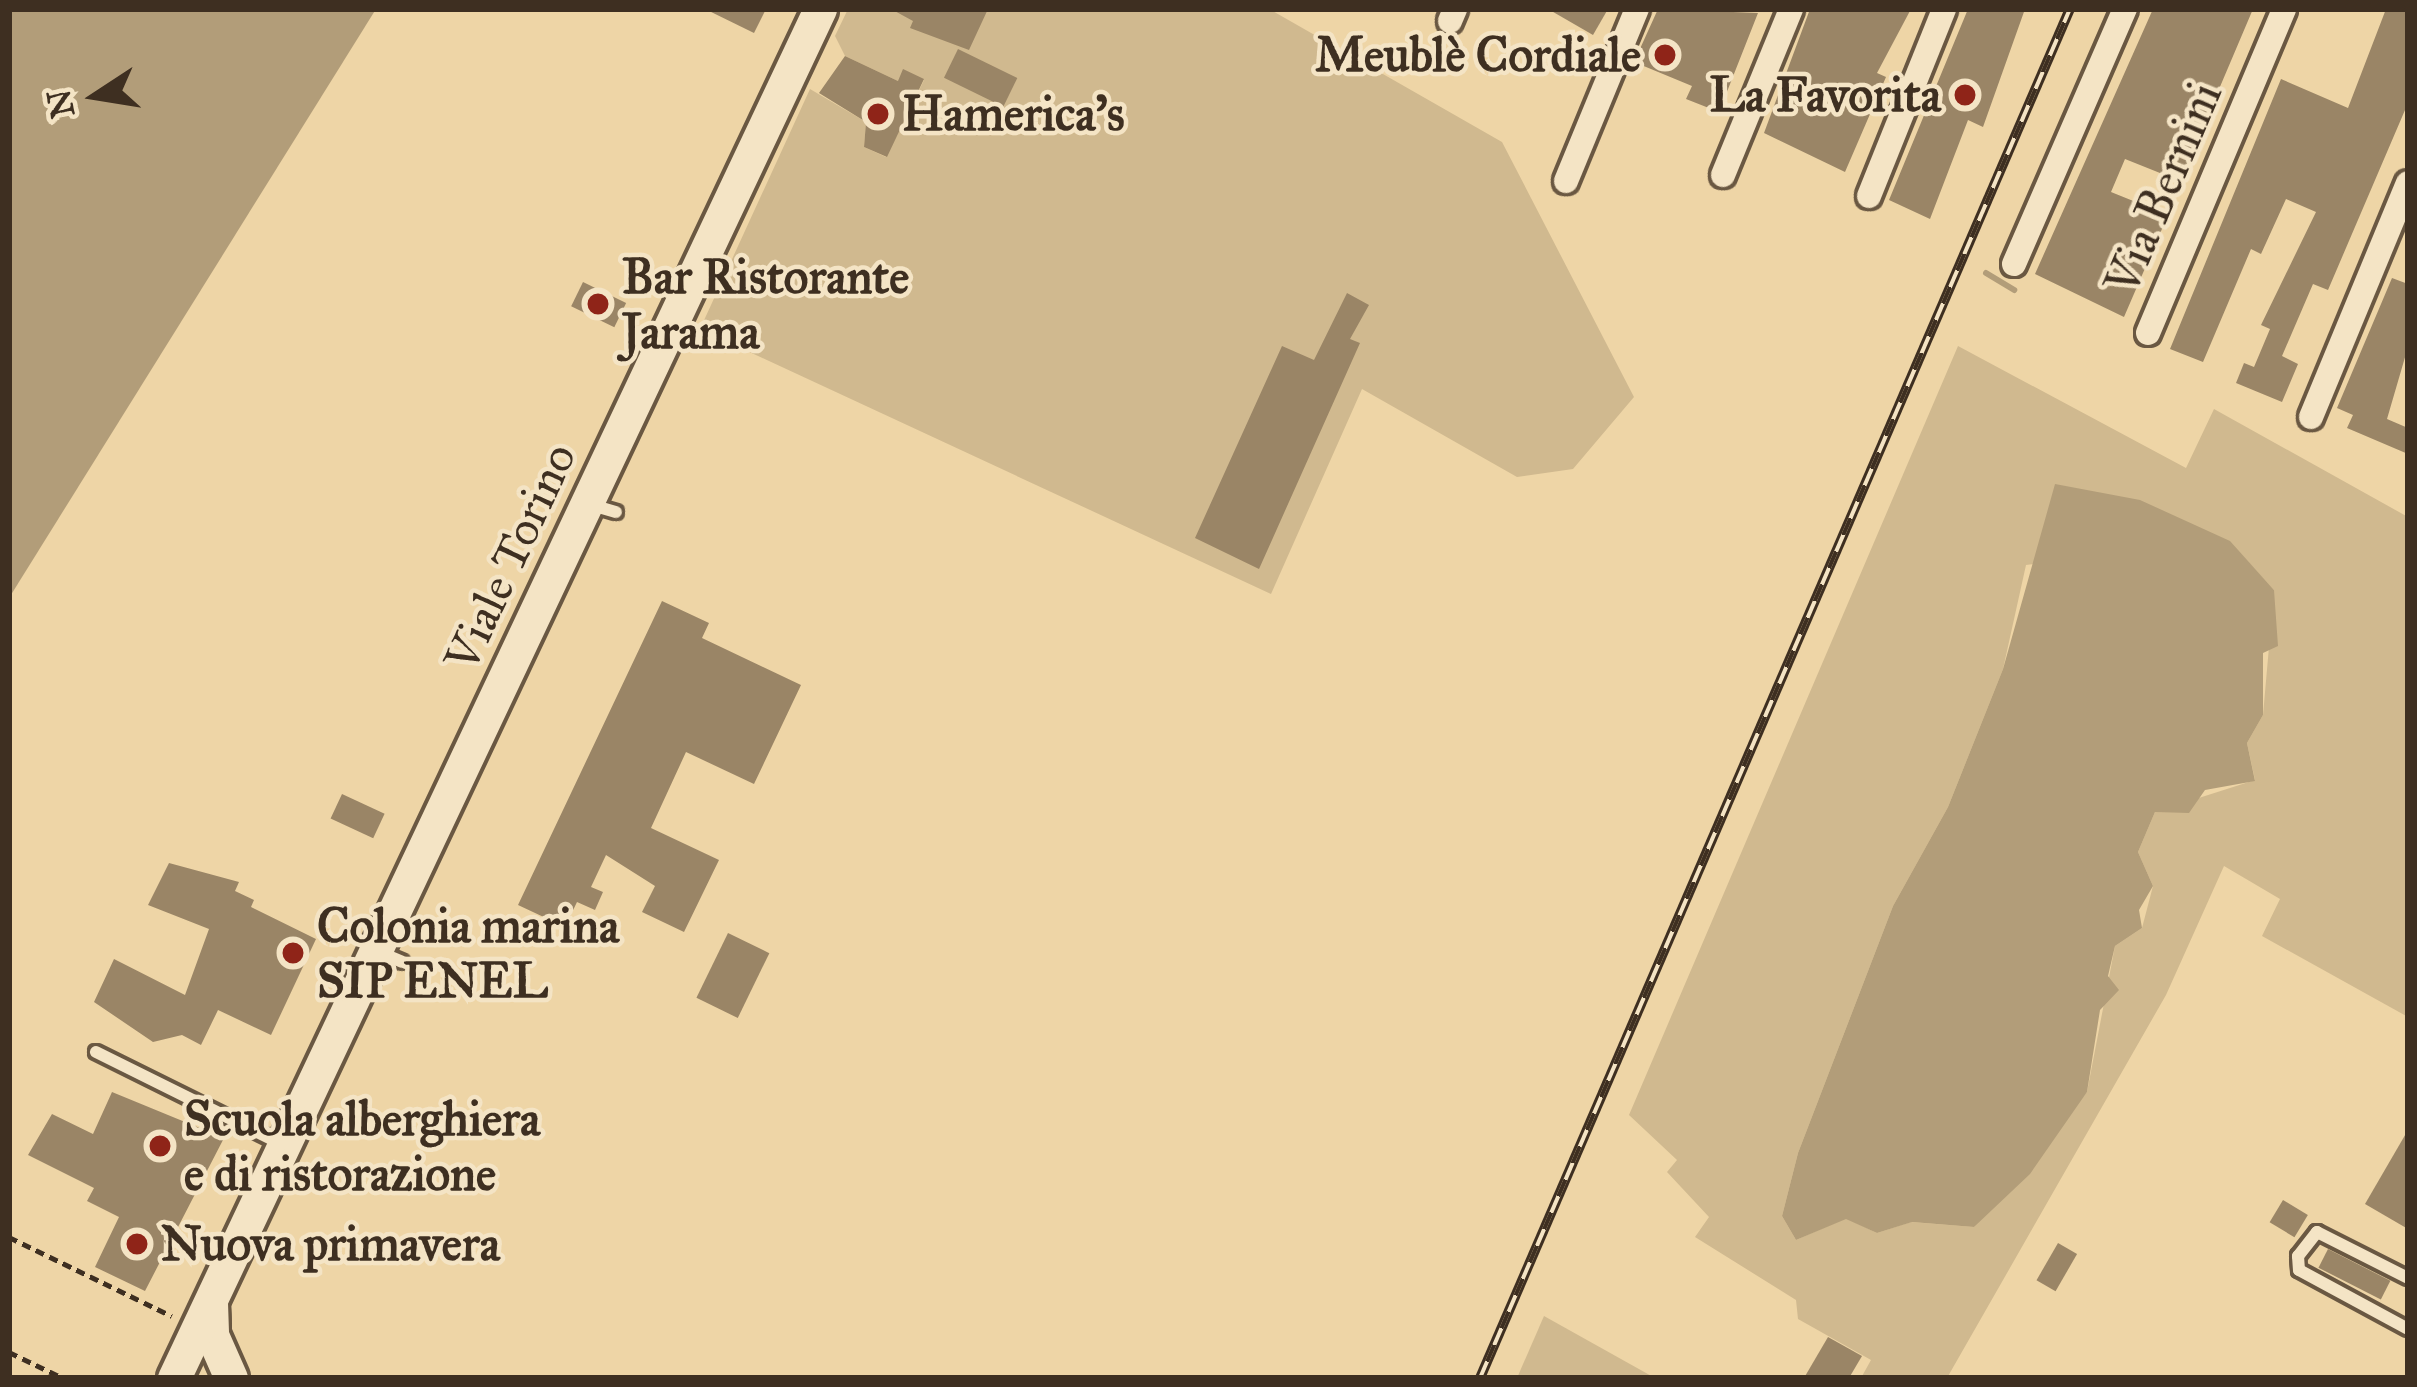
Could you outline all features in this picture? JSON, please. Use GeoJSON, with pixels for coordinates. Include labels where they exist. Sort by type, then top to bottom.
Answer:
{"type":"FeatureCollection","features":[{"type":"Feature","properties":{"kind":"street"},"geometry":{"type":"LineString","coordinates":[[1566,181],[1637,9]]}},
{"type":"Feature","properties":{"kind":"street"},"geometry":{"type":"LineString","coordinates":[[1723,176],[1791,9]]}},
{"type":"Feature","properties":{"kind":"street"},"geometry":{"type":"LineString","coordinates":[[2014,264],[2125,9]]}},
{"type":"Feature","properties":{"kind":"street","name":"Via Bernini"},"geometry":{"type":"LineString","coordinates":[[2148,333],[2284,9]]}},
{"type":"Feature","properties":{"kind":"street"},"geometry":{"type":"LineString","coordinates":[[1869,196],[1940,11]]}},
{"type":"Feature","properties":{"kind":"street","name":"Viale Torino"},"geometry":{"type":"LineString","coordinates":[[184,1377],[211,1301],[285,1169],[390,957],[602,508],[675,335],[825,18]]}},
{"type":"Feature","properties":{"kind":"street"},"geometry":{"type":"LineString","coordinates":[[2311,417],[2408,183]]}},
{"type":"Feature","properties":{"kind":"street"},"geometry":{"type":"LineString","coordinates":[[211,1301],[212,1335],[231,1378]]}},
{"type":"Feature","properties":{"kind":"lane"},"geometry":{"type":"LineString","coordinates":[[96,1052],[285,1169]]}},
{"type":"Feature","properties":{"kind":"lane"},"geometry":{"type":"LineString","coordinates":[[2408,1278],[2317,1232],[2298,1256],[2299,1270],[2408,1329]]}},
{"type":"Feature","properties":{"kind":"path"},"geometry":{"type":"LineString","coordinates":[[9,1237],[177,1318]]}},
{"type":"Feature","properties":{"kind":"path"},"geometry":{"type":"LineString","coordinates":[[9,1352],[63,1378]]}},
{"type":"Feature","properties":{"kind":"shaded area"},"geometry":{"type":"Polygon","coordinates":[[[9,9],[376,9],[9,598],[9,9]]]}},
{"type":"Feature","properties":{"kind":"shaded area"},"geometry":{"type":"Polygon","coordinates":[[[848,9],[1269,9],[1502,142],[1634,397],[1573,469],[1517,477],[1362,389],[1271,594],[700,329],[810,89],[866,122],[864,147],[886,157],[924,80],[898,81],[845,56],[835,36],[848,9]]]}},
{"type":"Feature","properties":{"kind":"shaded area"},"geometry":{"type":"Polygon","coordinates":[[[1958,346],[2186,468],[2214,409],[2408,517],[2408,1017],[2262,936],[2280,899],[2224,866],[2166,995],[1947,1378],[1861,1378],[1871,1360],[1798,1319],[1796,1300],[1695,1237],[1709,1217],[1667,1172],[1677,1160],[1629,1115],[1958,346]],[[2229,541],[2026,565],[2003,669],[1948,807],[1893,906],[1798,1153],[1782,1216],[1796,1240],[1846,1218],[1877,1233],[1911,1222],[1974,1227],[2087,1092],[2115,946],[2142,928],[2153,886],[2138,852],[2155,812],[2255,780],[2247,743],[2263,715],[2274,590],[2229,541]]]}},
{"type":"Feature","properties":{"kind":"shaded area"},"geometry":{"type":"Polygon","coordinates":[[[2055,484],[2140,500],[2230,541],[2274,590],[2278,646],[2263,653],[2263,715],[2247,743],[2255,781],[2205,790],[2189,813],[2155,812],[2138,852],[2153,886],[2139,910],[2142,928],[2115,946],[2108,976],[2119,990],[2100,1010],[2087,1092],[2030,1174],[1974,1227],[1912,1222],[1877,1233],[1846,1219],[1796,1240],[1782,1216],[1798,1153],[1893,906],[1948,807],[2003,669],[2055,484]]]}},
{"type":"Feature","properties":{"kind":"shaded area"},"geometry":{"type":"Polygon","coordinates":[[[1544,1316],[1655,1378],[1517,1378],[1544,1316]]]}},
{"type":"Feature","properties":{"kind":"building"},"geometry":{"type":"Polygon","coordinates":[[[705,9],[766,9],[754,33],[705,9]]]}},
{"type":"Feature","properties":{"kind":"building"},"geometry":{"type":"Polygon","coordinates":[[[891,9],[988,9],[969,50],[910,28],[913,21],[891,9]]]}},
{"type":"Feature","properties":{"kind":"building"},"geometry":{"type":"Polygon","coordinates":[[[1548,9],[1608,9],[1593,35],[1548,9]]]}},
{"type":"Feature","properties":{"kind":"building"},"geometry":{"type":"Polygon","coordinates":[[[1658,9],[1758,13],[1719,112],[1686,99],[1692,86],[1634,62],[1658,9]]]}},
{"type":"Feature","properties":{"kind":"building"},"geometry":{"type":"Polygon","coordinates":[[[1810,9],[1911,9],[1877,73],[1886,77],[1845,172],[1764,133],[1810,9]]]}},
{"type":"Feature","properties":{"kind":"building"},"geometry":{"type":"Polygon","coordinates":[[[1968,9],[2025,9],[1983,127],[1968,120],[1930,219],[1889,200],[1968,9]]]}},
{"type":"Feature","properties":{"kind":"building"},"geometry":{"type":"Polygon","coordinates":[[[2153,9],[2253,9],[2180,181],[2125,159],[2111,192],[2168,215],[2124,317],[2035,274],[2153,9]]]}},
{"type":"Feature","properties":{"kind":"building"},"geometry":{"type":"Polygon","coordinates":[[[2386,9],[2408,9],[2408,103],[2328,290],[2313,284],[2282,356],[2298,364],[2282,402],[2236,383],[2244,363],[2254,367],[2270,329],[2261,325],[2316,212],[2286,199],[2261,254],[2251,249],[2203,362],[2170,349],[2281,79],[2348,108],[2386,9]]]}},
{"type":"Feature","properties":{"kind":"building"},"geometry":{"type":"Polygon","coordinates":[[[958,49],[1017,78],[1003,107],[944,78],[958,49]]]}},
{"type":"Feature","properties":{"kind":"building","name":"Hamerica's"},"geometry":{"type":"Polygon","coordinates":[[[845,56],[898,81],[903,69],[924,79],[887,157],[864,147],[866,122],[819,93],[845,56]]]}},
{"type":"Feature","properties":{"kind":"building"},"geometry":{"type":"Polygon","coordinates":[[[2392,278],[2408,284],[2408,347],[2387,419],[2408,428],[2408,454],[2347,428],[2353,415],[2337,408],[2392,278]]]}},
{"type":"Feature","properties":{"kind":"building","name":"Bar Ristorante Jarama"},"geometry":{"type":"Polygon","coordinates":[[[583,282],[626,303],[614,327],[571,306],[583,282]]]}},
{"type":"Feature","properties":{"kind":"building"},"geometry":{"type":"Polygon","coordinates":[[[1347,293],[1369,305],[1350,339],[1360,343],[1259,569],[1195,538],[1282,346],[1314,360],[1347,293]]]}},
{"type":"Feature","properties":{"kind":"building"},"geometry":{"type":"Polygon","coordinates":[[[662,601],[709,623],[702,638],[801,685],[754,784],[686,752],[651,828],[719,860],[684,932],[642,912],[655,886],[606,855],[591,887],[603,892],[595,910],[577,902],[565,927],[518,905],[662,601]]]}},
{"type":"Feature","properties":{"kind":"building"},"geometry":{"type":"Polygon","coordinates":[[[342,794],[385,814],[373,838],[331,818],[342,794]]]}},
{"type":"Feature","properties":{"kind":"building","name":"Colonia marina SIP ENEL"},"geometry":{"type":"Polygon","coordinates":[[[169,863],[239,882],[235,891],[254,900],[251,907],[316,939],[271,1035],[218,1010],[201,1045],[182,1035],[153,1042],[94,1002],[114,959],[185,995],[209,929],[148,905],[169,863]]]}},
{"type":"Feature","properties":{"kind":"building"},"geometry":{"type":"Polygon","coordinates":[[[728,933],[769,953],[738,1018],[696,998],[728,933]]]}},
{"type":"Feature","properties":{"kind":"building"},"geometry":{"type":"Polygon","coordinates":[[[112,1092],[224,1138],[145,1291],[95,1267],[119,1217],[87,1201],[94,1188],[28,1155],[52,1114],[93,1134],[112,1092]]]}},
{"type":"Feature","properties":{"kind":"building"},"geometry":{"type":"Polygon","coordinates":[[[2408,1130],[2408,1229],[2365,1204],[2408,1130]]]}},
{"type":"Feature","properties":{"kind":"building"},"geometry":{"type":"Polygon","coordinates":[[[2283,1200],[2308,1215],[2294,1237],[2270,1222],[2283,1200]]]}},
{"type":"Feature","properties":{"kind":"building"},"geometry":{"type":"Polygon","coordinates":[[[2058,1243],[2077,1254],[2056,1291],[2036,1280],[2058,1243]]]}},
{"type":"Feature","properties":{"kind":"building"},"geometry":{"type":"Polygon","coordinates":[[[2328,1249],[2390,1281],[2381,1299],[2318,1268],[2328,1249]]]}},
{"type":"Feature","properties":{"kind":"building"},"geometry":{"type":"Polygon","coordinates":[[[1828,1337],[1862,1356],[1849,1378],[1804,1378],[1828,1337]]]}},
{"type":"Feature","properties":{"kind":"waterway"},"geometry":{"type":"LineString","coordinates":[[1986,273],[2014,290]]}},
{"type":"Feature","properties":{"kind":"railway"},"geometry":{"type":"LineString","coordinates":[[1480,1378],[2070,9]]}},
{"type":"Feature","properties":{"kind":"place","name":"Meublè Cordiale"},"geometry":{"type":"Point","coordinates":[1665,55]}},
{"type":"Feature","properties":{"kind":"place","name":"La Favorita"},"geometry":{"type":"Point","coordinates":[1965,95]}},
{"type":"Feature","properties":{"kind":"place","name":"Hamerica's"},"geometry":{"type":"Point","coordinates":[878,114]}},
{"type":"Feature","properties":{"kind":"place","name":"Bar Ristorante Jarama"},"geometry":{"type":"Point","coordinates":[598,304]}},
{"type":"Feature","properties":{"kind":"place","name":"Colonia marina SIP ENEL"},"geometry":{"type":"Point","coordinates":[293,953]}},
{"type":"Feature","properties":{"kind":"place","name":"Scuola alberghiera e di ristorazione"},"geometry":{"type":"Point","coordinates":[160,1146]}},
{"type":"Feature","properties":{"kind":"place","name":"Nuova primavera"},"geometry":{"type":"Point","coordinates":[137,1244]}}]}
